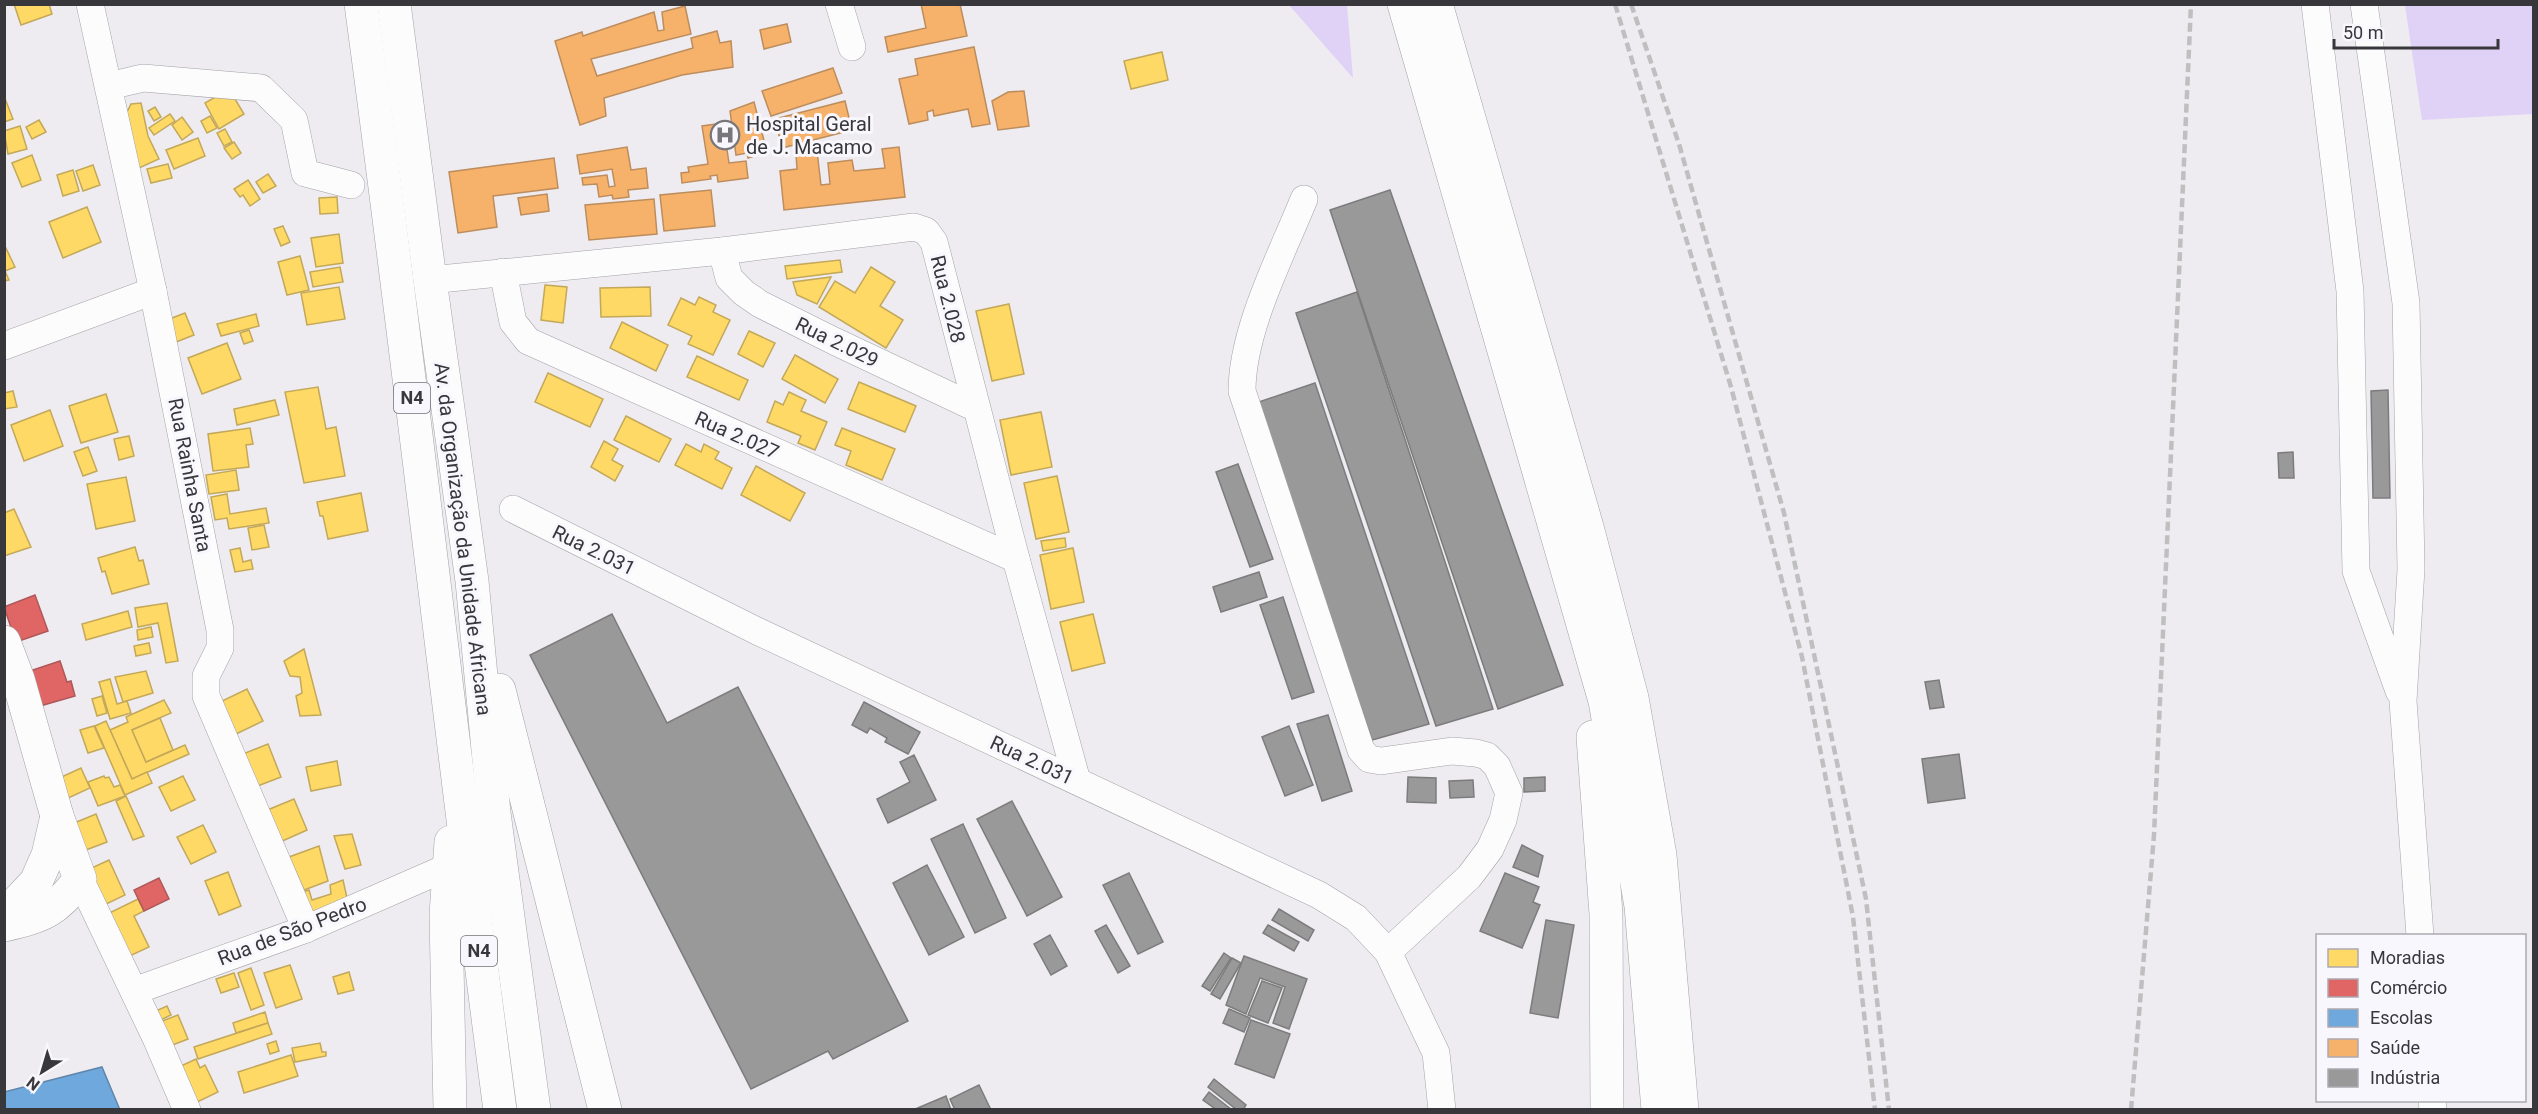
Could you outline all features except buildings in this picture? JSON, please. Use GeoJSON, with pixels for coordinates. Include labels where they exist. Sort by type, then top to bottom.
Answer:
{"type":"FeatureCollection","features":[{"type":"Feature","properties":{"kind":"main road","name":"Av. da Organização da Unidade Africana"},"geometry":{"type":"LineString","coordinates":[[361,4],[399,289],[458,793],[500,1110]]}},
{"type":"Feature","properties":{"kind":"main road","name":"Av. da Organização da Unidade Africana"},"geometry":{"type":"LineString","coordinates":[[394,4],[472,580],[494,813],[534,1110]]}},
{"type":"Feature","properties":{"kind":"main road"},"geometry":{"type":"LineString","coordinates":[[1404,4],[1605,700],[1641,906],[1658,1110]]}},
{"type":"Feature","properties":{"kind":"main road"},"geometry":{"type":"LineString","coordinates":[[1436,4],[1587,527],[1632,698],[1660,855],[1682,1110]]}},
{"type":"Feature","properties":{"kind":"main road"},"geometry":{"type":"LineString","coordinates":[[1558,540],[1591,718],[1606,914],[1607,1110]]}},
{"type":"Feature","properties":{"kind":"main road"},"geometry":{"type":"LineString","coordinates":[[472,580],[605,1110]]}},
{"type":"Feature","properties":{"kind":"main road"},"geometry":{"type":"LineString","coordinates":[[4,642],[18,679],[57,816],[81,879],[64,901],[32,920],[4,925]]}},
{"type":"Feature","properties":{"kind":"main road"},"geometry":{"type":"LineString","coordinates":[[450,1110],[446,915],[448,867],[458,793]]}},
{"type":"Feature","properties":{"kind":"main road"},"geometry":{"type":"LineString","coordinates":[[4,916],[36,882],[48,855],[57,816]]}},
{"type":"Feature","properties":{"kind":"street","name":"Rua Rainha Santa"},"geometry":{"type":"LineString","coordinates":[[90,4],[153,291],[220,630],[220,648],[206,676],[206,696],[306,929]]}},
{"type":"Feature","properties":{"kind":"street"},"geometry":{"type":"LineString","coordinates":[[839,4],[852,47]]}},
{"type":"Feature","properties":{"kind":"street"},"geometry":{"type":"LineString","coordinates":[[2315,4],[2350,291],[2356,571],[2403,701]]}},
{"type":"Feature","properties":{"kind":"street"},"geometry":{"type":"LineString","coordinates":[[2364,4],[2406,303],[2411,569],[2403,701],[2420,934]]}},
{"type":"Feature","properties":{"kind":"street"},"geometry":{"type":"LineString","coordinates":[[109,86],[143,78],[261,88],[294,120],[305,173],[351,185]]}},
{"type":"Feature","properties":{"kind":"street"},"geometry":{"type":"LineString","coordinates":[[1304,199],[1259,310],[1244,364],[1242,391],[1361,750],[1369,759],[1381,761],[1452,751],[1487,756],[1497,766],[1509,793],[1503,820],[1491,849],[1469,877],[1388,952]]}},
{"type":"Feature","properties":{"kind":"street","name":"Rua 2.028"},"geometry":{"type":"LineString","coordinates":[[430,280],[722,251],[914,227],[926,231],[934,242],[976,408],[1077,781]]}},
{"type":"Feature","properties":{"kind":"street","name":"Rua 2.029"},"geometry":{"type":"LineString","coordinates":[[722,251],[729,278],[744,293],[760,304],[976,408]]}},
{"type":"Feature","properties":{"kind":"street","name":"Rua 2.027"},"geometry":{"type":"LineString","coordinates":[[503,272],[513,322],[528,341],[1016,558]]}},
{"type":"Feature","properties":{"kind":"street"},"geometry":{"type":"LineString","coordinates":[[4,346],[153,291]]}},
{"type":"Feature","properties":{"kind":"street","name":"Rua 2.031"},"geometry":{"type":"LineString","coordinates":[[513,509],[757,631],[1319,895],[1356,918],[1388,952],[1436,1053],[1442,1110]]}},
{"type":"Feature","properties":{"kind":"street","name":"Rua de São Pedro"},"geometry":{"type":"LineString","coordinates":[[134,991],[306,929],[448,867]]}},
{"type":"Feature","properties":{"kind":"street"},"geometry":{"type":"LineString","coordinates":[[81,879],[187,1110]]}},
{"type":"Feature","properties":{"kind":"shaded area"},"geometry":{"type":"Polygon","coordinates":[[[1289,5],[1347,5],[1353,78],[1289,5]]]}},
{"type":"Feature","properties":{"kind":"shaded area"},"geometry":{"type":"Polygon","coordinates":[[[2405,5],[2533,5],[2533,114],[2422,120],[2405,5]]]}},
{"type":"Feature","properties":{"kind":"railway"},"geometry":{"type":"LineString","coordinates":[[1615,4],[1731,387],[1802,657],[1853,917],[1875,1110]]}},
{"type":"Feature","properties":{"kind":"railway"},"geometry":{"type":"LineString","coordinates":[[1631,4],[1679,144],[1784,513],[1866,899],[1889,1110]]}},
{"type":"Feature","properties":{"kind":"railway"},"geometry":{"type":"LineString","coordinates":[[2131,1110],[2154,835],[2191,4]]}},
{"type":"Feature","properties":{"kind":"place","name":"Hospital Geral de J. Macamo"},"geometry":{"type":"Point","coordinates":[725,135]}}]}
